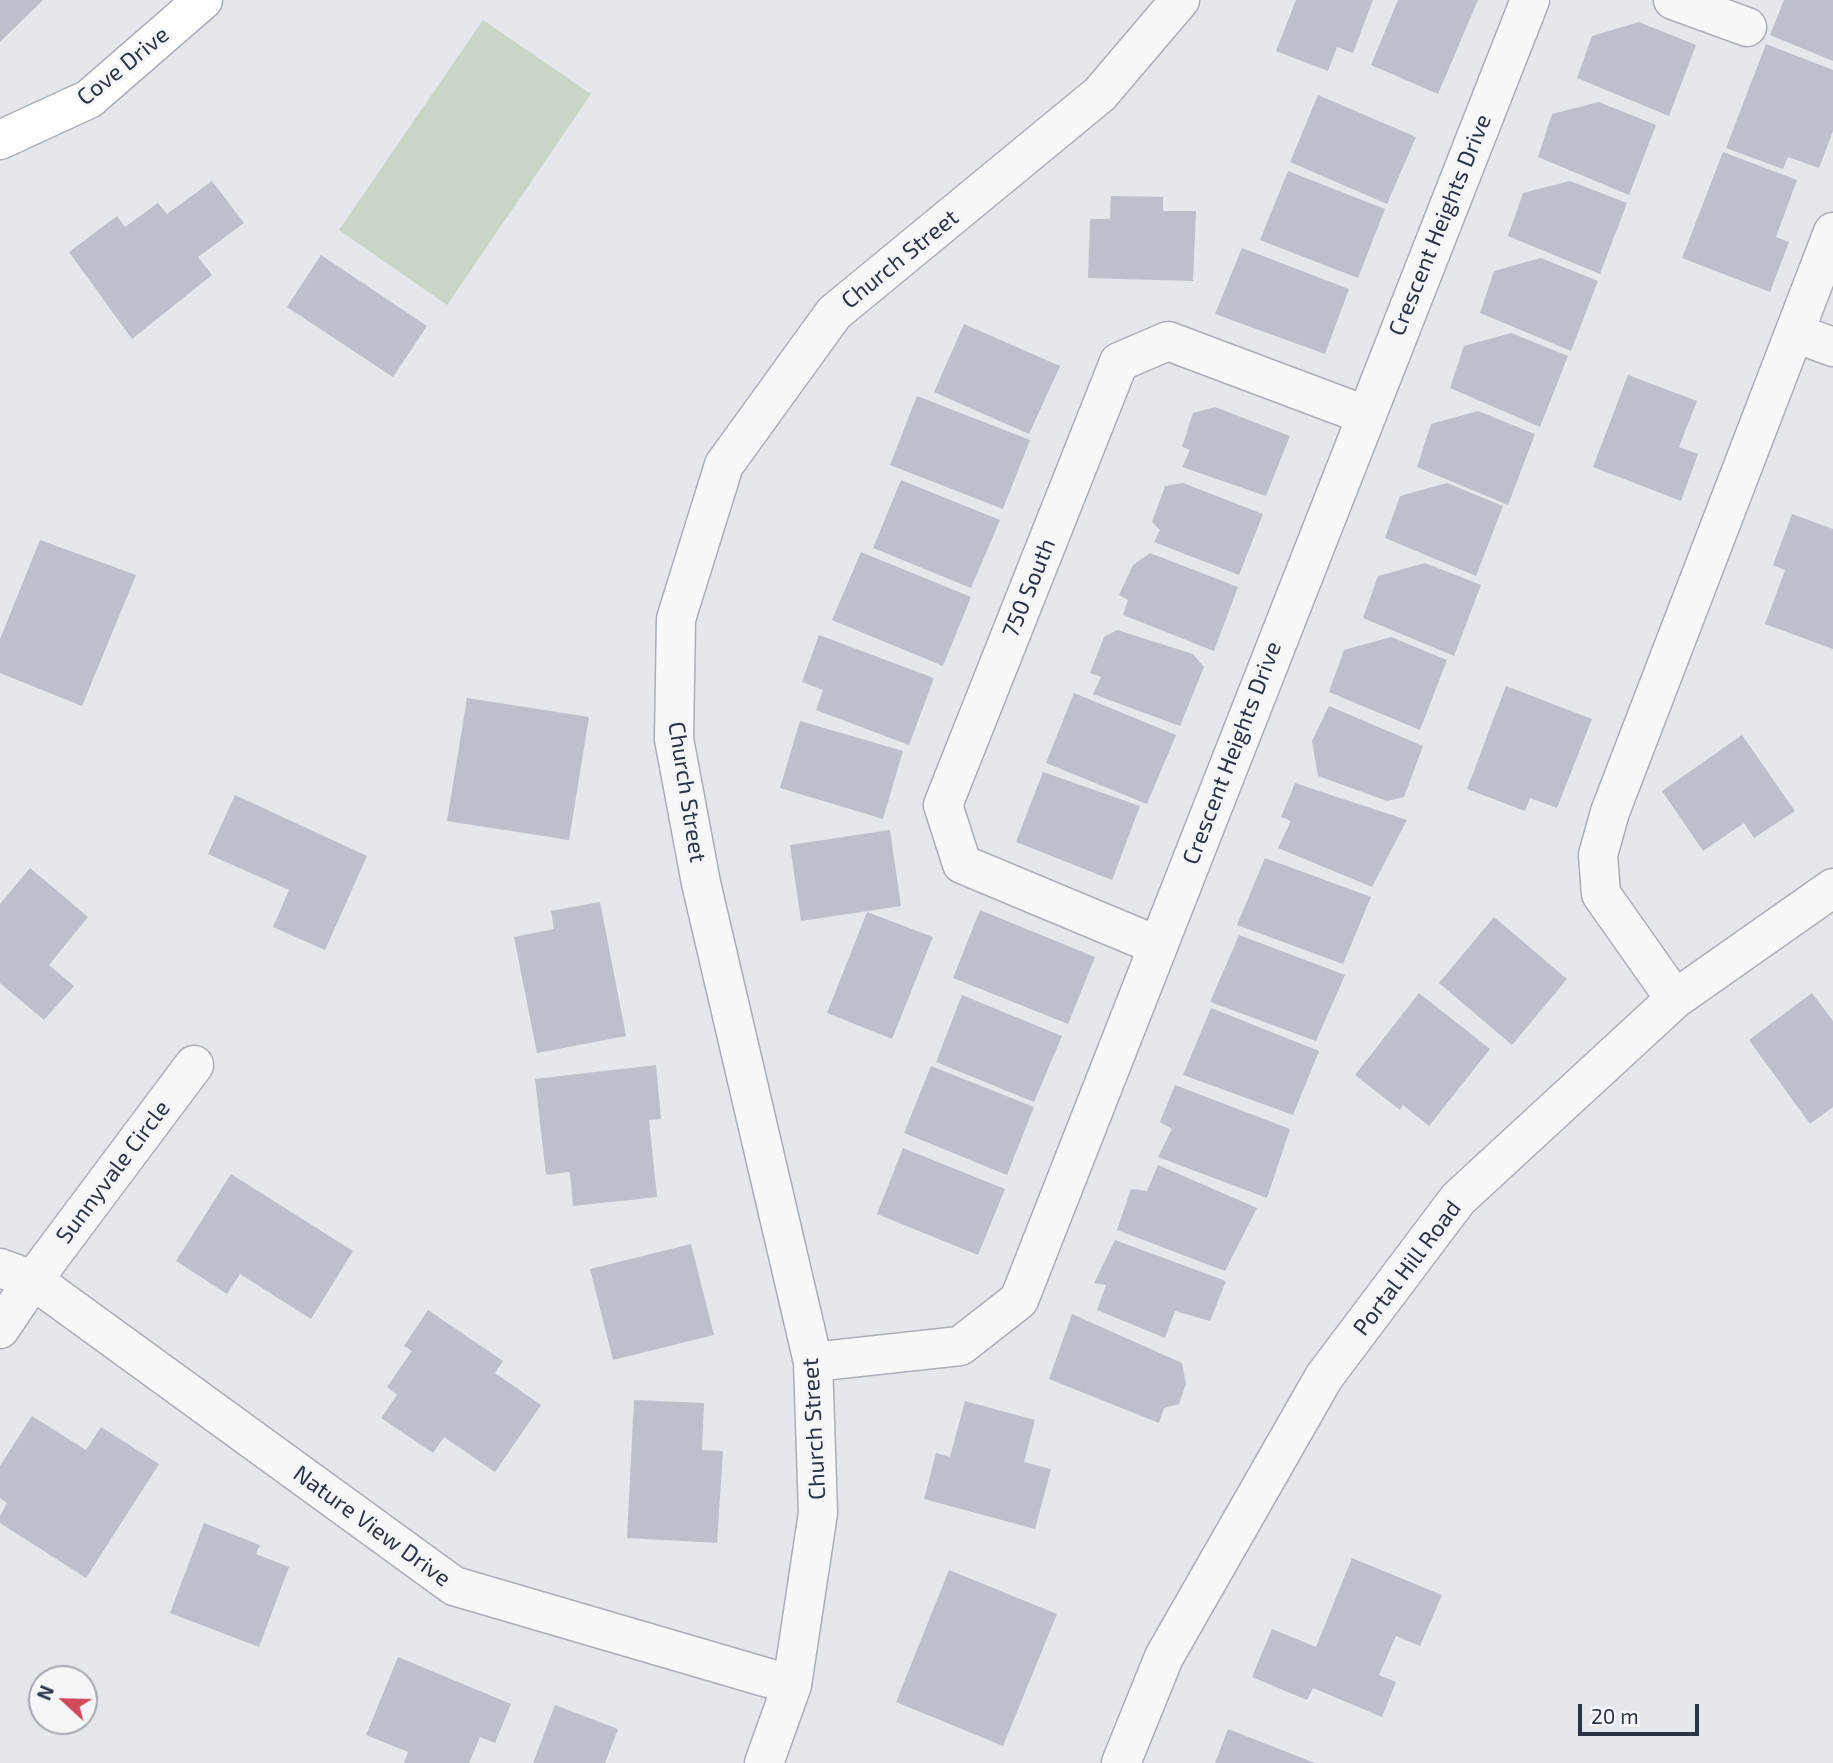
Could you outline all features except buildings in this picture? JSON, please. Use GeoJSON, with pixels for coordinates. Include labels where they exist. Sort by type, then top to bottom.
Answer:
{"type":"FeatureCollection","features":[{"type":"Feature","properties":{"kind":"main road","name":"Cove Drive"},"geometry":{"type":"LineString","coordinates":[[0,140],[89,99],[203,0]]}},
{"type":"Feature","properties":{"kind":"street","name":"Church Street"},"geometry":{"type":"LineString","coordinates":[[764,1763],[792,1685],[818,1513],[813,1362],[701,883],[674,739],[676,619],[724,465],[834,313],[1100,94],[1180,0]]}},
{"type":"Feature","properties":{"kind":"street","name":"Crescent Heights Drive"},"geometry":{"type":"LineString","coordinates":[[813,1362],[960,1346],[1018,1300],[1530,0]]}},
{"type":"Feature","properties":{"kind":"street"},"geometry":{"type":"LineString","coordinates":[[1673,0],[1748,27]]}},
{"type":"Feature","properties":{"kind":"street"},"geometry":{"type":"LineString","coordinates":[[1675,999],[1601,894],[1598,855],[1610,812],[1833,232]]}},
{"type":"Feature","properties":{"kind":"street"},"geometry":{"type":"LineString","coordinates":[[1795,333],[1833,347]]}},
{"type":"Feature","properties":{"kind":"street","name":"750 South"},"geometry":{"type":"LineString","coordinates":[[1156,945],[962,864],[943,805],[953,779],[1119,362],[1168,341],[1365,415]]}},
{"type":"Feature","properties":{"kind":"street","name":"Portal Hill Road"},"geometry":{"type":"LineString","coordinates":[[1121,1763],[1164,1657],[1324,1377],[1458,1199],[1675,999],[1833,888]]}},
{"type":"Feature","properties":{"kind":"street","name":"Sunnyvale Circle"},"geometry":{"type":"LineString","coordinates":[[0,1329],[16,1274],[194,1065]]}},
{"type":"Feature","properties":{"kind":"street","name":"Nature View Drive"},"geometry":{"type":"LineString","coordinates":[[16,1274],[454,1586],[792,1685]]}},
{"type":"Feature","properties":{"kind":"green space"},"geometry":{"type":"Polygon","coordinates":[[[483,20],[591,94],[447,305],[339,230],[483,20]]]}}]}
